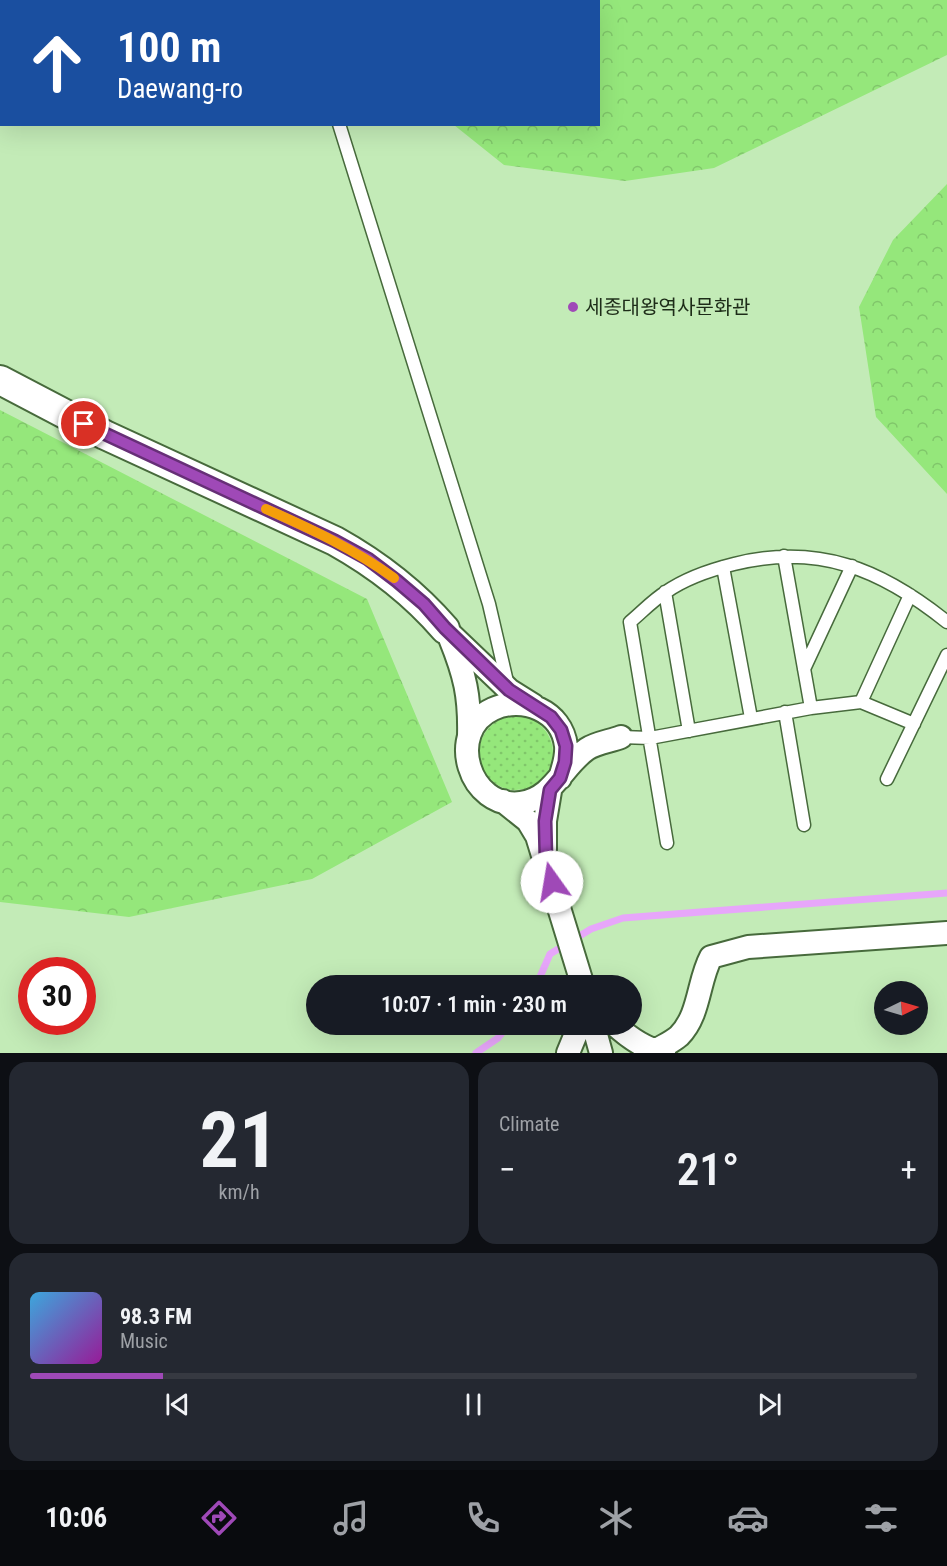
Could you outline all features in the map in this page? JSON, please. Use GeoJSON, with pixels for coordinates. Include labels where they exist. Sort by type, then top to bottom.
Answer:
{"type":"FeatureCollection","features":[{"type":"Feature","properties":{"kind":"street"},"geometry":{"type":"LineString","coordinates":[[0,380],[105,435],[335,541],[368,559],[424,604],[445,628],[509,690],[570,730],[588,738],[621,737]]}},
{"type":"Feature","properties":{"kind":"street"},"geometry":{"type":"LineString","coordinates":[[445,628],[462,667],[467,688],[469,736],[466,752],[469,768],[476,783],[488,794],[503,801],[528,822],[537,836],[580,975]]}},
{"type":"Feature","properties":{"kind":"street"},"geometry":{"type":"LineString","coordinates":[[469,736],[477,721],[490,711],[505,704],[521,703],[544,712],[561,730],[566,746],[565,762],[555,784],[545,821],[546,860]]}},
{"type":"Feature","properties":{"kind":"street"},"geometry":{"type":"LineString","coordinates":[[503,801],[520,803],[535,799],[555,784],[588,748],[621,737]]}},
{"type":"Feature","properties":{"kind":"street"},"geometry":{"type":"LineString","coordinates":[[626,1035],[659,1052],[680,1035],[689,1022],[697,1001],[704,970],[711,957],[748,947],[947,933]]}},
{"type":"Feature","properties":{"kind":"street"},"geometry":{"type":"LineString","coordinates":[[568,1053],[575,1035]]}},
{"type":"Feature","properties":{"kind":"street"},"geometry":{"type":"LineString","coordinates":[[596,1035],[601,1053]]}},
{"type":"Feature","properties":{"kind":"lane"},"geometry":{"type":"LineString","coordinates":[[340,126],[489,604],[509,690]]}},
{"type":"Feature","properties":{"kind":"lane"},"geometry":{"type":"LineString","coordinates":[[784,556],[811,708]]}},
{"type":"Feature","properties":{"kind":"lane"},"geometry":{"type":"LineString","coordinates":[[667,843],[630,622],[665,592],[694,577],[750,560],[806,556],[852,566],[883,579],[947,622]]}},
{"type":"Feature","properties":{"kind":"lane"},"geometry":{"type":"LineString","coordinates":[[804,669],[852,566]]}},
{"type":"Feature","properties":{"kind":"lane"},"geometry":{"type":"LineString","coordinates":[[723,567],[751,718]]}},
{"type":"Feature","properties":{"kind":"lane"},"geometry":{"type":"LineString","coordinates":[[665,592],[688,731]]}},
{"type":"Feature","properties":{"kind":"lane"},"geometry":{"type":"LineString","coordinates":[[861,702],[910,595]]}},
{"type":"Feature","properties":{"kind":"lane"},"geometry":{"type":"LineString","coordinates":[[887,779],[947,655]]}},
{"type":"Feature","properties":{"kind":"lane"},"geometry":{"type":"LineString","coordinates":[[621,737],[650,738],[786,712],[861,702],[914,724]]}},
{"type":"Feature","properties":{"kind":"lane"},"geometry":{"type":"LineString","coordinates":[[786,712],[804,825]]}},
{"type":"Feature","properties":{"kind":"green space"},"geometry":{"type":"Polygon","coordinates":[[[600,0],[947,0],[947,55],[714,168],[625,181],[504,165],[455,126],[600,126],[600,0]]]}},
{"type":"Feature","properties":{"kind":"green space"},"geometry":{"type":"Polygon","coordinates":[[[947,184],[947,494],[876,417],[859,307],[893,240],[947,184]]]}},
{"type":"Feature","properties":{"kind":"green space"},"geometry":{"type":"Polygon","coordinates":[[[0,410],[367,599],[452,802],[312,879],[129,917],[0,902],[0,410]]]}},
{"type":"Feature","properties":{"kind":"green space"},"geometry":{"type":"Polygon","coordinates":[[[516,716],[530,719],[542,727],[550,739],[553,753],[550,767],[542,779],[530,787],[516,790],[502,787],[490,779],[482,767],[479,753],[482,739],[490,727],[502,719],[516,716]]]}},
{"type":"Feature","properties":{"kind":"waterway"},"geometry":{"type":"LineString","coordinates":[[541,975],[550,954],[591,929],[623,918],[947,893]]}},
{"type":"Feature","properties":{"kind":"waterway"},"geometry":{"type":"LineString","coordinates":[[476,1053],[500,1035]]}},
{"type":"Feature","properties":{"kind":"slow traffic"},"geometry":{"type":"LineString","coordinates":[[266,509],[335,541],[368,559],[394,578]]}},
{"type":"Feature","properties":{"kind":"place","name":"세종대왕역사문화관"},"geometry":{"type":"Point","coordinates":[573,307]}},
{"type":"Feature","properties":{"kind":"route"},"geometry":{"type":"LineString","coordinates":[[84,424],[335,541],[368,559],[424,604],[445,628],[509,690],[551,717],[561,730],[566,746],[565,762],[560,778],[550,790],[545,821],[546,860],[552,882]]}}]}
